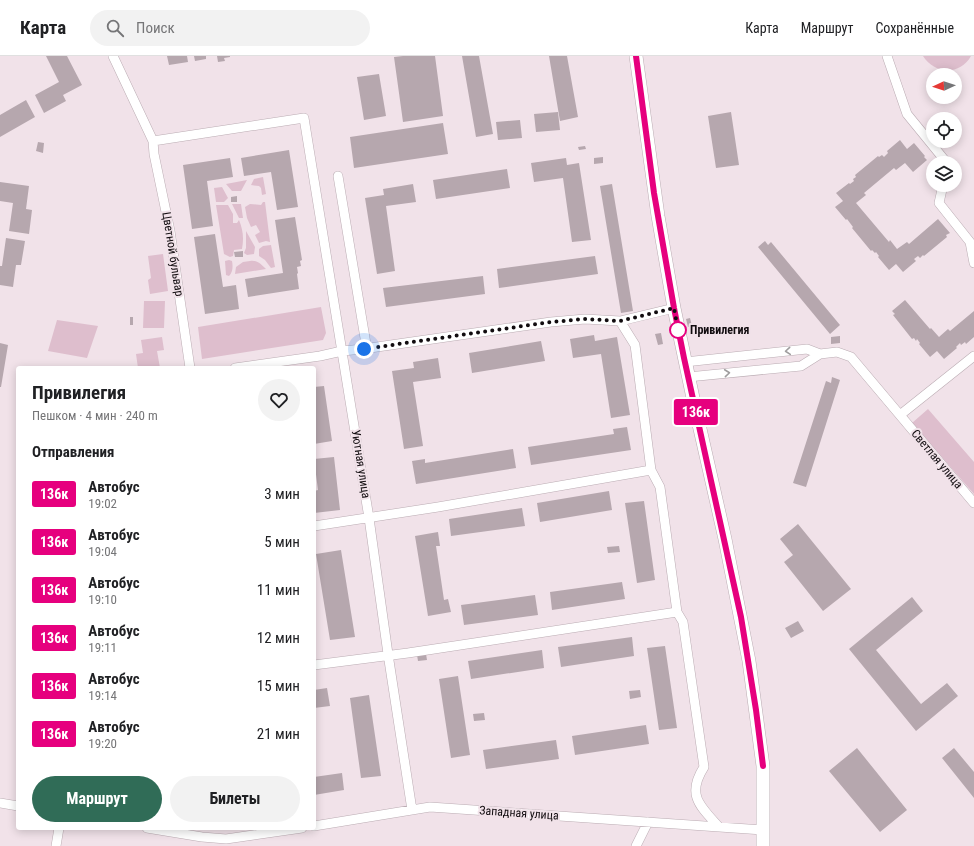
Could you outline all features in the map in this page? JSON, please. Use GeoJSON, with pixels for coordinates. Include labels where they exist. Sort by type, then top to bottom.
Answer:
{"type":"FeatureCollection","features":[{"type":"Feature","properties":{"kind":"street","name":"Цветной бульвар"},"geometry":{"type":"LineString","coordinates":[[113,56],[153,141],[154,154],[170,232],[190,366]]}},
{"type":"Feature","properties":{"kind":"street"},"geometry":{"type":"LineString","coordinates":[[636,56],[657,209],[674,308],[688,377],[725,539],[749,662],[763,766],[763,830],[765,846]]}},
{"type":"Feature","properties":{"kind":"street"},"geometry":{"type":"LineString","coordinates":[[887,56],[907,114],[941,156]]}},
{"type":"Feature","properties":{"kind":"street","name":"Уютная улица"},"geometry":{"type":"LineString","coordinates":[[153,141],[304,118],[369,518],[412,810]]}},
{"type":"Feature","properties":{"kind":"street"},"geometry":{"type":"LineString","coordinates":[[338,176],[366,344],[364,349]]}},
{"type":"Feature","properties":{"kind":"street"},"geometry":{"type":"LineString","coordinates":[[941,192],[939,203],[970,242],[974,263]]}},
{"type":"Feature","properties":{"kind":"street"},"geometry":{"type":"LineString","coordinates":[[249,366],[320,356],[342,351],[551,322],[585,319],[620,321],[674,308]]}},
{"type":"Feature","properties":{"kind":"street"},"geometry":{"type":"LineString","coordinates":[[620,321],[635,345],[651,470],[660,487],[677,612],[683,622],[704,767],[698,777],[694,791],[703,809],[722,827]]}},
{"type":"Feature","properties":{"kind":"street"},"geometry":{"type":"LineString","coordinates":[[685,362],[807,349],[820,354]]}},
{"type":"Feature","properties":{"kind":"street","name":"Светлая улица"},"geometry":{"type":"LineString","coordinates":[[820,354],[837,352],[851,357],[974,503]]}},
{"type":"Feature","properties":{"kind":"street"},"geometry":{"type":"LineString","coordinates":[[688,377],[801,366],[820,354]]}},
{"type":"Feature","properties":{"kind":"street"},"geometry":{"type":"LineString","coordinates":[[900,415],[974,356]]}},
{"type":"Feature","properties":{"kind":"street"},"geometry":{"type":"LineString","coordinates":[[316,526],[651,470]]}},
{"type":"Feature","properties":{"kind":"street"},"geometry":{"type":"LineString","coordinates":[[316,665],[388,654],[408,653],[677,612]]}},
{"type":"Feature","properties":{"kind":"street"},"geometry":{"type":"LineString","coordinates":[[0,803],[16,806]]}},
{"type":"Feature","properties":{"kind":"street","name":"Западная улица"},"geometry":{"type":"LineString","coordinates":[[316,826],[430,807],[763,830]]}},
{"type":"Feature","properties":{"kind":"street"},"geometry":{"type":"LineString","coordinates":[[636,846],[648,822]]}},
{"type":"Feature","properties":{"kind":"street"},"geometry":{"type":"LineString","coordinates":[[56,846],[59,830]]}},
{"type":"Feature","properties":{"kind":"street"},"geometry":{"type":"LineString","coordinates":[[160,830],[226,839],[253,832],[278,830]]}},
{"type":"Feature","properties":{"kind":"shaded area"},"geometry":{"type":"Polygon","coordinates":[[[923,56],[971,56],[958,68],[938,68],[928,62],[923,56]]]}},
{"type":"Feature","properties":{"kind":"shaded area"},"geometry":{"type":"Polygon","coordinates":[[[263,177],[266,194],[262,195],[261,188],[259,186],[251,185],[254,179],[263,177]]]}},
{"type":"Feature","properties":{"kind":"shaded area"},"geometry":{"type":"Polygon","coordinates":[[[247,180],[241,191],[232,191],[226,184],[247,180]]]}},
{"type":"Feature","properties":{"kind":"shaded area"},"geometry":{"type":"Polygon","coordinates":[[[222,187],[228,198],[224,202],[216,202],[214,188],[222,187]]]}},
{"type":"Feature","properties":{"kind":"shaded area"},"geometry":{"type":"Polygon","coordinates":[[[265,202],[270,242],[266,241],[259,243],[255,235],[260,232],[256,225],[251,227],[247,218],[245,207],[250,204],[261,205],[265,202]]]}},
{"type":"Feature","properties":{"kind":"shaded area"},"geometry":{"type":"Polygon","coordinates":[[[232,204],[241,204],[243,218],[239,218],[232,204]]]}},
{"type":"Feature","properties":{"kind":"shaded area"},"geometry":{"type":"Polygon","coordinates":[[[216,205],[228,205],[233,214],[233,223],[237,223],[239,220],[241,227],[243,238],[242,249],[234,250],[233,256],[230,257],[224,254],[216,205]]]}},
{"type":"Feature","properties":{"kind":"shaded area"},"geometry":{"type":"Polygon","coordinates":[[[246,231],[255,247],[254,254],[247,255],[244,253],[246,248],[246,231]]]}},
{"type":"Feature","properties":{"kind":"shaded area"},"geometry":{"type":"Polygon","coordinates":[[[271,245],[275,267],[271,268],[265,260],[259,256],[259,249],[263,246],[271,245]]]}},
{"type":"Feature","properties":{"kind":"shaded area"},"geometry":{"type":"Polygon","coordinates":[[[163,254],[168,291],[150,294],[148,280],[151,278],[148,256],[163,254]]]}},
{"type":"Feature","properties":{"kind":"shaded area"},"geometry":{"type":"Polygon","coordinates":[[[225,261],[232,261],[233,267],[229,276],[226,275],[225,261]]]}},
{"type":"Feature","properties":{"kind":"shaded area"},"geometry":{"type":"Polygon","coordinates":[[[253,261],[261,264],[266,269],[235,274],[236,267],[243,262],[253,261]]]}},
{"type":"Feature","properties":{"kind":"shaded area"},"geometry":{"type":"Polygon","coordinates":[[[144,301],[165,301],[164,328],[143,328],[144,301]]]}},
{"type":"Feature","properties":{"kind":"shaded area"},"geometry":{"type":"Polygon","coordinates":[[[321,307],[326,333],[323,340],[202,359],[198,327],[321,307]]]}},
{"type":"Feature","properties":{"kind":"shaded area"},"geometry":{"type":"Polygon","coordinates":[[[57,320],[98,326],[87,358],[48,351],[57,320]]]}},
{"type":"Feature","properties":{"kind":"shaded area"},"geometry":{"type":"Polygon","coordinates":[[[162,337],[164,350],[157,351],[160,366],[138,366],[136,354],[143,353],[141,340],[162,337]]]}},
{"type":"Feature","properties":{"kind":"shaded area"},"geometry":{"type":"Polygon","coordinates":[[[928,409],[974,462],[974,494],[912,423],[928,409]]]}},
{"type":"Feature","properties":{"kind":"building"},"geometry":{"type":"Polygon","coordinates":[[[46,56],[67,56],[82,85],[63,95],[66,101],[44,113],[35,95],[59,82],[46,56]]]}},
{"type":"Feature","properties":{"kind":"building"},"geometry":{"type":"Polygon","coordinates":[[[167,56],[187,56],[188,62],[169,65],[167,56]]]}},
{"type":"Feature","properties":{"kind":"building"},"geometry":{"type":"Polygon","coordinates":[[[194,56],[206,56],[206,59],[195,61],[194,56]]]}},
{"type":"Feature","properties":{"kind":"building"},"geometry":{"type":"Polygon","coordinates":[[[217,56],[230,57],[224,58],[225,61],[218,62],[217,56]]]}},
{"type":"Feature","properties":{"kind":"building"},"geometry":{"type":"Polygon","coordinates":[[[435,56],[443,116],[403,122],[394,57],[435,56]]]}},
{"type":"Feature","properties":{"kind":"building"},"geometry":{"type":"Polygon","coordinates":[[[462,56],[479,56],[493,134],[476,137],[462,56]]]}},
{"type":"Feature","properties":{"kind":"building"},"geometry":{"type":"Polygon","coordinates":[[[549,56],[567,56],[578,117],[560,121],[549,56]]]}},
{"type":"Feature","properties":{"kind":"building"},"geometry":{"type":"Polygon","coordinates":[[[379,74],[386,116],[364,120],[357,77],[379,74]]]}},
{"type":"Feature","properties":{"kind":"building"},"geometry":{"type":"Polygon","coordinates":[[[26,100],[35,117],[0,137],[0,115],[26,100]]]}},
{"type":"Feature","properties":{"kind":"building"},"geometry":{"type":"Polygon","coordinates":[[[558,112],[560,130],[536,132],[534,114],[558,112]]]}},
{"type":"Feature","properties":{"kind":"building"},"geometry":{"type":"Polygon","coordinates":[[[731,112],[739,165],[716,168],[708,116],[731,112]]]}},
{"type":"Feature","properties":{"kind":"building"},"geometry":{"type":"Polygon","coordinates":[[[520,120],[522,138],[498,140],[496,122],[520,120]]]}},
{"type":"Feature","properties":{"kind":"building"},"geometry":{"type":"Polygon","coordinates":[[[443,123],[448,154],[354,168],[350,137],[443,123]]]}},
{"type":"Feature","properties":{"kind":"building"},"geometry":{"type":"Polygon","coordinates":[[[900,140],[907,149],[914,143],[925,156],[926,161],[913,172],[905,163],[896,170],[894,168],[864,193],[866,195],[856,203],[889,242],[890,240],[897,249],[907,242],[909,244],[938,219],[950,233],[924,256],[923,255],[920,258],[918,256],[914,259],[916,261],[903,272],[896,264],[889,270],[878,257],[879,256],[876,252],[871,251],[852,228],[853,227],[847,219],[846,220],[835,207],[843,201],[836,193],[854,181],[853,179],[856,177],[855,175],[878,156],[879,157],[882,155],[884,157],[888,153],[887,151],[900,140]]]}},
{"type":"Feature","properties":{"kind":"building"},"geometry":{"type":"Polygon","coordinates":[[[38,142],[44,143],[43,153],[36,151],[38,142]]]}},
{"type":"Feature","properties":{"kind":"building"},"geometry":{"type":"Polygon","coordinates":[[[585,146],[586,149],[579,150],[578,147],[585,146]]]}},
{"type":"Feature","properties":{"kind":"building"},"geometry":{"type":"Polygon","coordinates":[[[289,150],[298,207],[277,210],[271,172],[244,176],[241,158],[289,150]]]}},
{"type":"Feature","properties":{"kind":"building"},"geometry":{"type":"Polygon","coordinates":[[[603,157],[603,163],[594,164],[594,158],[603,157]]]}},
{"type":"Feature","properties":{"kind":"building"},"geometry":{"type":"Polygon","coordinates":[[[230,158],[233,177],[207,181],[213,226],[192,229],[183,165],[230,158]]]}},
{"type":"Feature","properties":{"kind":"building"},"geometry":{"type":"Polygon","coordinates":[[[566,158],[567,165],[579,163],[591,240],[572,242],[563,178],[534,182],[531,163],[566,158]]]}},
{"type":"Feature","properties":{"kind":"building"},"geometry":{"type":"Polygon","coordinates":[[[507,169],[510,188],[436,199],[433,180],[507,169]]]}},
{"type":"Feature","properties":{"kind":"building"},"geometry":{"type":"Polygon","coordinates":[[[0,182],[29,186],[26,209],[32,210],[29,234],[9,231],[13,203],[0,201],[0,182]]]}},
{"type":"Feature","properties":{"kind":"building"},"geometry":{"type":"Polygon","coordinates":[[[413,184],[416,202],[386,206],[395,271],[377,274],[365,198],[384,195],[383,189],[413,184]]]}},
{"type":"Feature","properties":{"kind":"building"},"geometry":{"type":"Polygon","coordinates":[[[612,184],[633,311],[621,313],[600,186],[612,184]]]}},
{"type":"Feature","properties":{"kind":"building"},"geometry":{"type":"Polygon","coordinates":[[[237,196],[237,202],[231,202],[231,197],[237,196]]]}},
{"type":"Feature","properties":{"kind":"building"},"geometry":{"type":"Polygon","coordinates":[[[295,217],[302,260],[300,261],[301,266],[297,267],[299,289],[248,297],[245,279],[283,273],[275,220],[295,217]]]}},
{"type":"Feature","properties":{"kind":"building"},"geometry":{"type":"Polygon","coordinates":[[[215,234],[223,287],[236,285],[239,309],[205,314],[194,237],[215,234]]]}},
{"type":"Feature","properties":{"kind":"building"},"geometry":{"type":"Polygon","coordinates":[[[6,238],[25,241],[21,265],[16,265],[13,287],[0,285],[0,266],[2,266],[6,238]]]}},
{"type":"Feature","properties":{"kind":"building"},"geometry":{"type":"Polygon","coordinates":[[[765,241],[768,245],[771,242],[840,325],[830,334],[758,247],[765,241]]]}},
{"type":"Feature","properties":{"kind":"building"},"geometry":{"type":"Polygon","coordinates":[[[243,251],[243,257],[235,257],[234,252],[243,251]]]}},
{"type":"Feature","properties":{"kind":"building"},"geometry":{"type":"Polygon","coordinates":[[[595,256],[598,274],[499,288],[497,269],[595,256]]]}},
{"type":"Feature","properties":{"kind":"building"},"geometry":{"type":"Polygon","coordinates":[[[483,276],[485,294],[386,307],[383,288],[483,276]]]}},
{"type":"Feature","properties":{"kind":"building"},"geometry":{"type":"Polygon","coordinates":[[[905,300],[930,329],[931,328],[939,337],[948,329],[950,331],[974,311],[974,337],[966,344],[965,342],[961,345],[960,343],[956,347],[957,348],[944,359],[937,351],[930,357],[919,344],[920,343],[917,339],[916,341],[914,338],[912,339],[893,315],[895,314],[892,311],[905,300]]]}},
{"type":"Feature","properties":{"kind":"building"},"geometry":{"type":"Polygon","coordinates":[[[130,317],[133,317],[133,325],[130,325],[130,317]]]}},
{"type":"Feature","properties":{"kind":"building"},"geometry":{"type":"Polygon","coordinates":[[[690,318],[692,326],[688,327],[686,319],[690,318]]]}},
{"type":"Feature","properties":{"kind":"building"},"geometry":{"type":"Polygon","coordinates":[[[661,333],[663,344],[658,345],[655,334],[661,333]]]}},
{"type":"Feature","properties":{"kind":"building"},"geometry":{"type":"Polygon","coordinates":[[[594,335],[595,341],[617,337],[630,415],[611,418],[601,354],[573,358],[570,339],[594,335]]]}},
{"type":"Feature","properties":{"kind":"building"},"geometry":{"type":"Polygon","coordinates":[[[840,336],[840,343],[831,344],[831,337],[840,336]]]}},
{"type":"Feature","properties":{"kind":"building"},"geometry":{"type":"Polygon","coordinates":[[[541,341],[545,361],[472,373],[469,353],[541,341]]]}},
{"type":"Feature","properties":{"kind":"building"},"geometry":{"type":"Polygon","coordinates":[[[0,343],[8,345],[1,387],[0,387],[0,343]]]}},
{"type":"Feature","properties":{"kind":"building"},"geometry":{"type":"Polygon","coordinates":[[[438,358],[441,378],[413,382],[423,446],[404,449],[392,371],[414,368],[413,362],[438,358]]]}},
{"type":"Feature","properties":{"kind":"building"},"geometry":{"type":"Polygon","coordinates":[[[832,377],[840,380],[806,487],[793,483],[826,381],[831,383],[832,377]]]}},
{"type":"Feature","properties":{"kind":"building"},"geometry":{"type":"Polygon","coordinates":[[[324,386],[332,441],[316,444],[316,387],[324,386]]]}},
{"type":"Feature","properties":{"kind":"building"},"geometry":{"type":"Polygon","coordinates":[[[627,427],[631,450],[531,465],[528,447],[614,434],[613,429],[627,427]]]}},
{"type":"Feature","properties":{"kind":"building"},"geometry":{"type":"Polygon","coordinates":[[[513,449],[516,468],[416,484],[412,461],[425,459],[425,463],[513,449]]]}},
{"type":"Feature","properties":{"kind":"building"},"geometry":{"type":"Polygon","coordinates":[[[334,457],[340,510],[316,513],[316,490],[318,490],[316,459],[334,457]]]}},
{"type":"Feature","properties":{"kind":"building"},"geometry":{"type":"Polygon","coordinates":[[[609,491],[612,510],[540,522],[537,503],[609,491]]]}},
{"type":"Feature","properties":{"kind":"building"},"geometry":{"type":"Polygon","coordinates":[[[644,501],[655,580],[637,583],[625,503],[644,501]]]}},
{"type":"Feature","properties":{"kind":"building"},"geometry":{"type":"Polygon","coordinates":[[[522,508],[525,526],[451,536],[449,519],[522,508]]]}},
{"type":"Feature","properties":{"kind":"building"},"geometry":{"type":"Polygon","coordinates":[[[798,524],[851,589],[823,611],[784,562],[793,555],[780,539],[798,524]]]}},
{"type":"Feature","properties":{"kind":"building"},"geometry":{"type":"Polygon","coordinates":[[[438,532],[440,546],[436,546],[444,600],[448,599],[451,612],[428,616],[415,536],[438,532]]]}},
{"type":"Feature","properties":{"kind":"building"},"geometry":{"type":"Polygon","coordinates":[[[619,546],[620,552],[608,553],[607,547],[619,546]]]}},
{"type":"Feature","properties":{"kind":"building"},"geometry":{"type":"Polygon","coordinates":[[[341,550],[355,637],[330,640],[316,554],[341,550]]]}},
{"type":"Feature","properties":{"kind":"building"},"geometry":{"type":"Polygon","coordinates":[[[622,582],[625,599],[552,610],[550,592],[622,582]]]}},
{"type":"Feature","properties":{"kind":"building"},"geometry":{"type":"Polygon","coordinates":[[[535,595],[538,615],[464,625],[461,605],[535,595]]]}},
{"type":"Feature","properties":{"kind":"building"},"geometry":{"type":"Polygon","coordinates":[[[912,597],[923,611],[876,650],[921,704],[947,683],[958,696],[916,731],[849,649],[912,597]]]}},
{"type":"Feature","properties":{"kind":"building"},"geometry":{"type":"Polygon","coordinates":[[[798,621],[804,631],[791,638],[785,628],[798,621]]]}},
{"type":"Feature","properties":{"kind":"building"},"geometry":{"type":"Polygon","coordinates":[[[632,637],[634,656],[561,667],[558,647],[632,637]]]}},
{"type":"Feature","properties":{"kind":"building"},"geometry":{"type":"Polygon","coordinates":[[[665,646],[677,728],[659,730],[647,648],[665,646]]]}},
{"type":"Feature","properties":{"kind":"building"},"geometry":{"type":"Polygon","coordinates":[[[542,650],[544,668],[471,679],[468,661],[542,650]]]}},
{"type":"Feature","properties":{"kind":"building"},"geometry":{"type":"Polygon","coordinates":[[[426,654],[427,660],[418,661],[417,655],[426,654]]]}},
{"type":"Feature","properties":{"kind":"building"},"geometry":{"type":"Polygon","coordinates":[[[458,676],[470,755],[451,758],[439,679],[458,676]]]}},
{"type":"Feature","properties":{"kind":"building"},"geometry":{"type":"Polygon","coordinates":[[[327,688],[330,706],[316,708],[316,690],[327,688]]]}},
{"type":"Feature","properties":{"kind":"building"},"geometry":{"type":"Polygon","coordinates":[[[640,690],[641,697],[630,699],[629,691],[640,690]]]}},
{"type":"Feature","properties":{"kind":"building"},"geometry":{"type":"Polygon","coordinates":[[[369,695],[381,776],[361,778],[350,698],[369,695]]]}},
{"type":"Feature","properties":{"kind":"building"},"geometry":{"type":"Polygon","coordinates":[[[484,713],[485,720],[474,721],[473,714],[484,713]]]}},
{"type":"Feature","properties":{"kind":"building"},"geometry":{"type":"Polygon","coordinates":[[[646,725],[649,744],[575,755],[572,736],[646,725]]]}},
{"type":"Feature","properties":{"kind":"building"},"geometry":{"type":"Polygon","coordinates":[[[556,740],[559,759],[486,769],[483,750],[556,740]]]}},
{"type":"Feature","properties":{"kind":"building"},"geometry":{"type":"Polygon","coordinates":[[[857,748],[907,810],[880,832],[829,771],[857,748]]]}},
{"type":"Feature","properties":{"kind":"building"},"geometry":{"type":"Polygon","coordinates":[[[954,748],[974,772],[974,798],[942,758],[954,748]]]}},
{"type":"Feature","properties":{"kind":"building"},"geometry":{"type":"Polygon","coordinates":[[[342,773],[344,790],[316,795],[316,777],[342,773]]]}},
{"type":"Feature","properties":{"kind":"bus line","name":"136к"},"geometry":{"type":"LineString","coordinates":[[636,56],[654,193],[674,308],[692,398],[725,539],[741,617],[749,662],[763,766]]}},
{"type":"Feature","properties":{"kind":"place","name":"Привилегия"},"geometry":{"type":"Point","coordinates":[678,330]}},
{"type":"Feature","properties":{"kind":"route"},"geometry":{"type":"LineString","coordinates":[[364,349],[551,322],[585,319],[620,321],[674,308],[678,330]]}}]}
